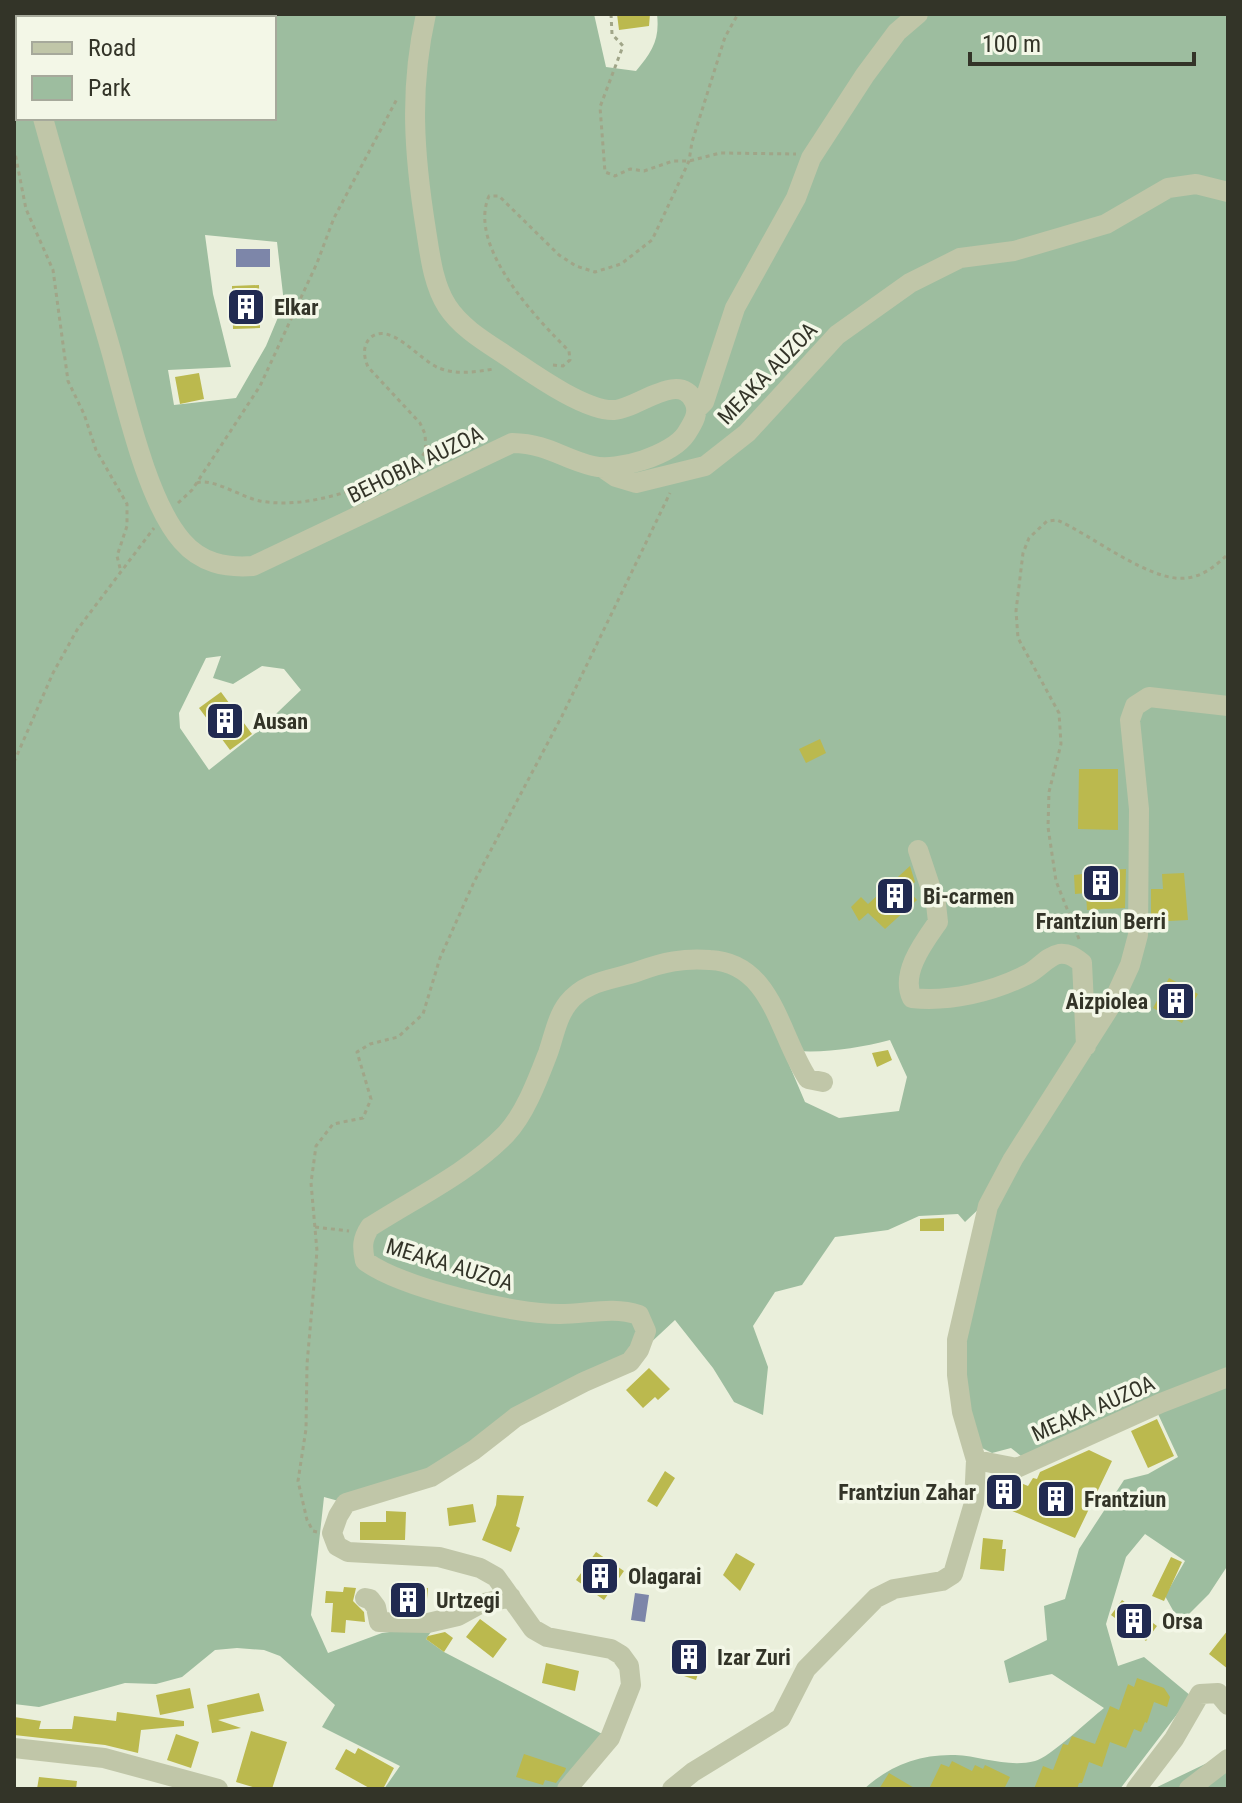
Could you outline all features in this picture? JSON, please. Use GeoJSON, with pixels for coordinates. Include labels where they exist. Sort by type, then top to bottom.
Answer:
{"type":"FeatureCollection","features":[{"type":"Feature","properties":{"kind":"street"},"geometry":{"type":"LineString","coordinates":[[426,14],[413,105],[414,142],[433,272],[446,304],[462,325],[519,364],[591,406],[609,410],[626,409],[671,388],[684,390],[693,396],[698,408]]}},
{"type":"Feature","properties":{"kind":"street"},"geometry":{"type":"LineString","coordinates":[[603,468],[650,458],[682,440],[704,402],[735,308],[796,198],[811,158],[897,32],[918,14]]}},
{"type":"Feature","properties":{"kind":"street","name":"BEHOBIA AUZOA"},"geometry":{"type":"LineString","coordinates":[[44,120],[141,454],[165,514],[180,539],[196,554],[214,564],[253,566],[512,443],[543,446],[590,466],[603,468]]}},
{"type":"Feature","properties":{"kind":"street","name":"MEAKA AUZOA"},"geometry":{"type":"LineString","coordinates":[[603,468],[616,477],[636,483],[705,466],[747,433],[837,335],[910,283],[960,258],[1014,251],[1106,224],[1168,188],[1196,184],[1228,192]]}},
{"type":"Feature","properties":{"kind":"street"},"geometry":{"type":"LineString","coordinates":[[672,1789],[693,1772],[781,1718],[806,1669],[876,1598],[894,1589],[942,1581],[953,1574],[974,1503],[976,1460],[962,1412],[957,1375],[957,1340],[988,1206],[1013,1159],[1113,1002],[1130,965],[1138,935],[1139,809],[1130,720],[1135,706],[1149,697],[1228,706]]}},
{"type":"Feature","properties":{"kind":"street"},"geometry":{"type":"LineString","coordinates":[[918,850],[936,904],[938,922],[922,944],[910,974],[907,988],[912,998],[927,1000],[976,994],[1029,974],[1056,954],[1072,955],[1082,963],[1086,1046]]}},
{"type":"Feature","properties":{"kind":"street","name":"MEAKA AUZOA"},"geometry":{"type":"LineString","coordinates":[[332,1533],[346,1503],[431,1477],[474,1450],[516,1417],[630,1362],[639,1350],[646,1331],[639,1315],[623,1310],[558,1314],[500,1308],[379,1271],[365,1261],[362,1247],[370,1227],[433,1189],[506,1133],[518,1118],[540,1073],[559,1018],[568,1003],[585,987],[666,961],[686,958],[723,960],[738,965],[757,980],[769,998],[808,1079],[823,1082]]}},
{"type":"Feature","properties":{"kind":"street","name":"MEAKA AUZOA"},"geometry":{"type":"LineString","coordinates":[[976,1460],[1017,1468],[1161,1403],[1228,1377]]}},
{"type":"Feature","properties":{"kind":"street"},"geometry":{"type":"LineString","coordinates":[[332,1533],[337,1546],[348,1552],[439,1557],[480,1568],[496,1577],[533,1629],[547,1637],[611,1649],[621,1655],[629,1666],[631,1685],[610,1738],[567,1789]]}},
{"type":"Feature","properties":{"kind":"street"},"geometry":{"type":"LineString","coordinates":[[365,1598],[376,1607],[379,1622],[428,1623],[458,1616],[480,1604],[511,1597]]}},
{"type":"Feature","properties":{"kind":"street"},"geometry":{"type":"LineString","coordinates":[[1136,1789],[1174,1739],[1200,1694],[1218,1693],[1228,1705]]}},
{"type":"Feature","properties":{"kind":"street"},"geometry":{"type":"LineString","coordinates":[[14,1748],[104,1758],[218,1789]]}},
{"type":"Feature","properties":{"kind":"street"},"geometry":{"type":"LineString","coordinates":[[1189,1789],[1228,1759]]}},
{"type":"Feature","properties":{"kind":"path"},"geometry":{"type":"LineString","coordinates":[[611,14],[612,34],[623,46],[600,107],[605,172],[615,176],[630,169],[644,171],[673,161],[689,161],[720,153],[805,155],[811,158]]}},
{"type":"Feature","properties":{"kind":"path"},"geometry":{"type":"LineString","coordinates":[[551,364],[563,366],[570,360],[569,351],[510,284],[501,267],[486,228],[485,207],[489,196],[499,196],[559,255],[595,272],[621,264],[652,240],[689,161],[725,37],[738,14]]}},
{"type":"Feature","properties":{"kind":"path"},"geometry":{"type":"LineString","coordinates":[[14,762],[53,673],[77,630],[165,514],[197,483],[260,386],[317,263],[334,218],[400,94]]}},
{"type":"Feature","properties":{"kind":"path"},"geometry":{"type":"LineString","coordinates":[[14,148],[26,209],[53,270],[68,381],[84,414],[96,450],[127,504],[127,526],[117,556],[121,572]]}},
{"type":"Feature","properties":{"kind":"path"},"geometry":{"type":"LineString","coordinates":[[197,483],[205,480],[248,498],[289,502],[350,491],[410,469],[426,450],[425,434],[420,423],[368,367],[364,357],[366,344],[382,332],[393,336],[430,364],[462,373],[519,364]]}},
{"type":"Feature","properties":{"kind":"path"},"geometry":{"type":"LineString","coordinates":[[332,1533],[313,1531],[307,1520],[298,1481],[306,1429],[307,1364],[317,1251],[311,1183],[316,1146],[333,1124],[363,1118],[371,1099],[357,1052],[370,1044],[398,1037],[423,1014],[440,958],[474,882],[562,716],[681,472]]}},
{"type":"Feature","properties":{"kind":"path"},"geometry":{"type":"LineString","coordinates":[[1082,963],[1080,942],[1056,881],[1048,827],[1049,792],[1061,744],[1059,713],[1018,638],[1016,611],[1023,553],[1037,528],[1047,521],[1057,520],[1138,565],[1172,578],[1185,579],[1207,571],[1228,554]]}},
{"type":"Feature","properties":{"kind":"path"},"geometry":{"type":"LineString","coordinates":[[315,1227],[364,1236]]}},
{"type":"Feature","properties":{"kind":"green space"},"geometry":{"type":"Polygon","coordinates":[[[14,14],[594,14],[606,67],[636,71],[654,45],[657,14],[1228,14],[1228,1565],[1209,1594],[1180,1623],[1165,1596],[1185,1561],[1145,1534],[1126,1557],[1106,1624],[1118,1666],[1144,1657],[1191,1696],[1120,1789],[864,1789],[895,1767],[930,1757],[955,1755],[1015,1763],[1035,1761],[1059,1746],[1104,1708],[1052,1674],[1009,1683],[1004,1661],[1047,1640],[1044,1606],[1065,1599],[1079,1549],[1124,1480],[1148,1474],[1178,1457],[1152,1401],[1021,1456],[1011,1448],[992,1453],[980,1447],[960,1374],[984,1204],[965,1222],[958,1214],[919,1216],[888,1230],[835,1237],[802,1285],[775,1292],[753,1326],[768,1367],[763,1415],[734,1402],[713,1368],[675,1320],[630,1362],[431,1477],[346,1503],[324,1497],[311,1615],[328,1653],[382,1633],[435,1626],[426,1639],[444,1652],[610,1738],[568,1789],[384,1789],[400,1766],[322,1727],[335,1705],[280,1656],[264,1650],[215,1650],[182,1677],[156,1684],[125,1683],[39,1707],[14,1704],[14,14]],[[205,235],[213,294],[231,367],[168,370],[174,405],[236,398],[266,346],[284,303],[277,242],[205,235]],[[221,656],[206,658],[179,713],[180,728],[209,770],[257,732],[301,690],[284,669],[262,666],[233,684],[213,678],[221,656]],[[757,989],[805,1102],[839,1118],[899,1111],[907,1077],[890,1040],[843,1049],[796,1051],[757,989]]]}},
{"type":"Feature","properties":{"kind":"green space"},"geometry":{"type":"Polygon","coordinates":[[[1228,1753],[1228,1789],[1153,1789],[1228,1753]]]}},
{"type":"Feature","properties":{"kind":"water"},"geometry":{"type":"Polygon","coordinates":[[[236,249],[270,249],[270,267],[236,267],[236,249]]]}},
{"type":"Feature","properties":{"kind":"water"},"geometry":{"type":"Polygon","coordinates":[[[635,1593],[649,1595],[645,1622],[631,1620],[635,1593]]]}},
{"type":"Feature","properties":{"kind":"building"},"geometry":{"type":"Polygon","coordinates":[[[617,14],[650,14],[649,26],[619,30],[617,14]]]}},
{"type":"Feature","properties":{"kind":"building","name":"Elkar"},"geometry":{"type":"Polygon","coordinates":[[[259,285],[260,328],[233,329],[232,286],[259,285]]]}},
{"type":"Feature","properties":{"kind":"building"},"geometry":{"type":"Polygon","coordinates":[[[199,373],[204,399],[180,404],[175,377],[199,373]]]}},
{"type":"Feature","properties":{"kind":"building","name":"Ausan"},"geometry":{"type":"Polygon","coordinates":[[[221,692],[252,734],[230,750],[199,708],[221,692]]]}},
{"type":"Feature","properties":{"kind":"building"},"geometry":{"type":"Polygon","coordinates":[[[820,739],[826,753],[806,763],[799,749],[820,739]]]}},
{"type":"Feature","properties":{"kind":"building"},"geometry":{"type":"Polygon","coordinates":[[[1079,769],[1118,769],[1118,830],[1078,829],[1079,769]]]}},
{"type":"Feature","properties":{"kind":"building","name":"Bi-carmen"},"geometry":{"type":"Polygon","coordinates":[[[910,866],[915,882],[910,892],[917,900],[885,929],[868,913],[859,921],[851,907],[861,897],[868,904],[910,866]]]}},
{"type":"Feature","properties":{"kind":"building","name":"Frantziun Berri"},"geometry":{"type":"Polygon","coordinates":[[[1126,869],[1125,908],[1087,910],[1086,893],[1075,894],[1074,875],[1083,874],[1083,871],[1126,869]]]}},
{"type":"Feature","properties":{"kind":"building"},"geometry":{"type":"Polygon","coordinates":[[[1184,873],[1188,920],[1151,922],[1151,889],[1163,889],[1162,874],[1184,873]]]}},
{"type":"Feature","properties":{"kind":"building","name":"Aizpiolea"},"geometry":{"type":"Polygon","coordinates":[[[1169,978],[1198,994],[1182,1023],[1153,1008],[1169,978]]]}},
{"type":"Feature","properties":{"kind":"building"},"geometry":{"type":"Polygon","coordinates":[[[888,1050],[892,1060],[877,1067],[872,1053],[888,1050]]]}},
{"type":"Feature","properties":{"kind":"building"},"geometry":{"type":"Polygon","coordinates":[[[944,1218],[944,1231],[920,1231],[920,1219],[944,1218]]]}},
{"type":"Feature","properties":{"kind":"building"},"geometry":{"type":"Polygon","coordinates":[[[649,1368],[670,1389],[643,1408],[626,1390],[649,1368]]]}},
{"type":"Feature","properties":{"kind":"building"},"geometry":{"type":"Polygon","coordinates":[[[1157,1419],[1174,1456],[1148,1468],[1131,1431],[1157,1419]]]}},
{"type":"Feature","properties":{"kind":"building","name":"Frantziun"},"geometry":{"type":"Polygon","coordinates":[[[1089,1450],[1112,1461],[1075,1538],[987,1500],[993,1477],[1028,1486],[1040,1472],[1089,1450]]]}},
{"type":"Feature","properties":{"kind":"building"},"geometry":{"type":"Polygon","coordinates":[[[665,1471],[675,1478],[657,1507],[647,1501],[665,1471]]]}},
{"type":"Feature","properties":{"kind":"building"},"geometry":{"type":"Polygon","coordinates":[[[497,1495],[524,1496],[516,1526],[520,1528],[511,1552],[482,1540],[497,1495]]]}},
{"type":"Feature","properties":{"kind":"building"},"geometry":{"type":"Polygon","coordinates":[[[473,1504],[476,1522],[449,1526],[447,1508],[473,1504]]]}},
{"type":"Feature","properties":{"kind":"building"},"geometry":{"type":"Polygon","coordinates":[[[386,1511],[406,1512],[405,1540],[360,1540],[360,1522],[386,1522],[386,1511]]]}},
{"type":"Feature","properties":{"kind":"building"},"geometry":{"type":"Polygon","coordinates":[[[983,1538],[1003,1540],[1002,1549],[1006,1549],[1004,1571],[980,1569],[983,1538]]]}},
{"type":"Feature","properties":{"kind":"building","name":"Olagarai"},"geometry":{"type":"Polygon","coordinates":[[[596,1552],[624,1571],[604,1600],[576,1580],[596,1552]]]}},
{"type":"Feature","properties":{"kind":"building"},"geometry":{"type":"Polygon","coordinates":[[[736,1553],[755,1564],[740,1591],[723,1575],[736,1553]]]}},
{"type":"Feature","properties":{"kind":"building"},"geometry":{"type":"Polygon","coordinates":[[[1171,1557],[1182,1562],[1164,1601],[1152,1596],[1171,1557]]]}},
{"type":"Feature","properties":{"kind":"building","name":"Urtzegi"},"geometry":{"type":"Polygon","coordinates":[[[391,1585],[428,1588],[426,1610],[390,1609],[391,1585]]]}},
{"type":"Feature","properties":{"kind":"building"},"geometry":{"type":"Polygon","coordinates":[[[344,1587],[356,1588],[353,1601],[364,1612],[365,1622],[346,1620],[345,1633],[331,1632],[333,1603],[325,1603],[326,1591],[343,1592],[344,1587]]]}},
{"type":"Feature","properties":{"kind":"building","name":"Orsa"},"geometry":{"type":"Polygon","coordinates":[[[1122,1600],[1157,1626],[1146,1641],[1111,1615],[1122,1600]]]}},
{"type":"Feature","properties":{"kind":"building"},"geometry":{"type":"Polygon","coordinates":[[[480,1619],[507,1639],[493,1658],[466,1637],[480,1619]]]}},
{"type":"Feature","properties":{"kind":"building"},"geometry":{"type":"Polygon","coordinates":[[[1228,1630],[1228,1669],[1209,1654],[1228,1630]]]}},
{"type":"Feature","properties":{"kind":"building"},"geometry":{"type":"Polygon","coordinates":[[[445,1632],[453,1638],[444,1652],[426,1639],[428,1636],[445,1632]]]}},
{"type":"Feature","properties":{"kind":"building","name":"Izar Zuri"},"geometry":{"type":"Polygon","coordinates":[[[683,1640],[704,1648],[696,1680],[672,1672],[683,1640]]]}},
{"type":"Feature","properties":{"kind":"building"},"geometry":{"type":"Polygon","coordinates":[[[546,1663],[579,1671],[575,1691],[542,1683],[546,1663]]]}},
{"type":"Feature","properties":{"kind":"building"},"geometry":{"type":"Polygon","coordinates":[[[1137,1678],[1164,1688],[1170,1697],[1167,1707],[1154,1702],[1147,1723],[1141,1732],[1134,1729],[1126,1748],[1110,1742],[1102,1767],[1089,1762],[1077,1789],[1034,1789],[1043,1766],[1053,1770],[1063,1744],[1068,1745],[1072,1736],[1095,1744],[1110,1706],[1119,1710],[1128,1684],[1134,1687],[1137,1678]]]}},
{"type":"Feature","properties":{"kind":"building"},"geometry":{"type":"Polygon","coordinates":[[[190,1688],[194,1708],[160,1715],[156,1695],[190,1688]]]}},
{"type":"Feature","properties":{"kind":"building"},"geometry":{"type":"Polygon","coordinates":[[[259,1693],[264,1711],[218,1720],[241,1728],[212,1733],[207,1705],[259,1693]]]}},
{"type":"Feature","properties":{"kind":"building"},"geometry":{"type":"Polygon","coordinates":[[[117,1712],[184,1721],[184,1726],[141,1730],[138,1753],[105,1745],[14,1735],[14,1717],[41,1721],[39,1729],[72,1729],[74,1716],[116,1721],[117,1712]]]}},
{"type":"Feature","properties":{"kind":"building"},"geometry":{"type":"Polygon","coordinates":[[[251,1731],[287,1742],[272,1789],[259,1789],[236,1782],[251,1731]]]}},
{"type":"Feature","properties":{"kind":"building"},"geometry":{"type":"Polygon","coordinates":[[[176,1734],[199,1742],[191,1768],[167,1760],[176,1734]]]}},
{"type":"Feature","properties":{"kind":"building"},"geometry":{"type":"Polygon","coordinates":[[[358,1748],[394,1768],[383,1789],[371,1789],[335,1769],[346,1749],[355,1754],[358,1748]]]}},
{"type":"Feature","properties":{"kind":"building"},"geometry":{"type":"Polygon","coordinates":[[[524,1754],[566,1768],[565,1771],[556,1783],[545,1780],[543,1785],[516,1777],[524,1754]]]}},
{"type":"Feature","properties":{"kind":"building"},"geometry":{"type":"Polygon","coordinates":[[[952,1761],[972,1771],[975,1765],[983,1769],[985,1765],[1010,1777],[1004,1789],[929,1789],[941,1764],[949,1767],[952,1761]]]}},
{"type":"Feature","properties":{"kind":"building"},"geometry":{"type":"Polygon","coordinates":[[[889,1773],[916,1789],[879,1789],[889,1773]]]}},
{"type":"Feature","properties":{"kind":"building"},"geometry":{"type":"Polygon","coordinates":[[[39,1777],[77,1781],[76,1789],[37,1789],[39,1777]]]}},
{"type":"Feature","properties":{"kind":"place","name":"Elkar"},"geometry":{"type":"Point","coordinates":[246,307]}},
{"type":"Feature","properties":{"kind":"place","name":"Ausan"},"geometry":{"type":"Point","coordinates":[225,721]}},
{"type":"Feature","properties":{"kind":"place","name":"Frantziun Berri"},"geometry":{"type":"Point","coordinates":[1101,883]}},
{"type":"Feature","properties":{"kind":"place","name":"Bi-carmen"},"geometry":{"type":"Point","coordinates":[895,896]}},
{"type":"Feature","properties":{"kind":"place","name":"Aizpiolea"},"geometry":{"type":"Point","coordinates":[1176,1001]}},
{"type":"Feature","properties":{"kind":"place","name":"Frantziun Zahar"},"geometry":{"type":"Point","coordinates":[1004,1492]}},
{"type":"Feature","properties":{"kind":"place","name":"Frantziun"},"geometry":{"type":"Point","coordinates":[1056,1499]}},
{"type":"Feature","properties":{"kind":"place","name":"Olagarai"},"geometry":{"type":"Point","coordinates":[600,1576]}},
{"type":"Feature","properties":{"kind":"place","name":"Urtzegi"},"geometry":{"type":"Point","coordinates":[408,1600]}},
{"type":"Feature","properties":{"kind":"place","name":"Orsa"},"geometry":{"type":"Point","coordinates":[1134,1621]}},
{"type":"Feature","properties":{"kind":"place","name":"Izar Zuri"},"geometry":{"type":"Point","coordinates":[689,1657]}}]}
